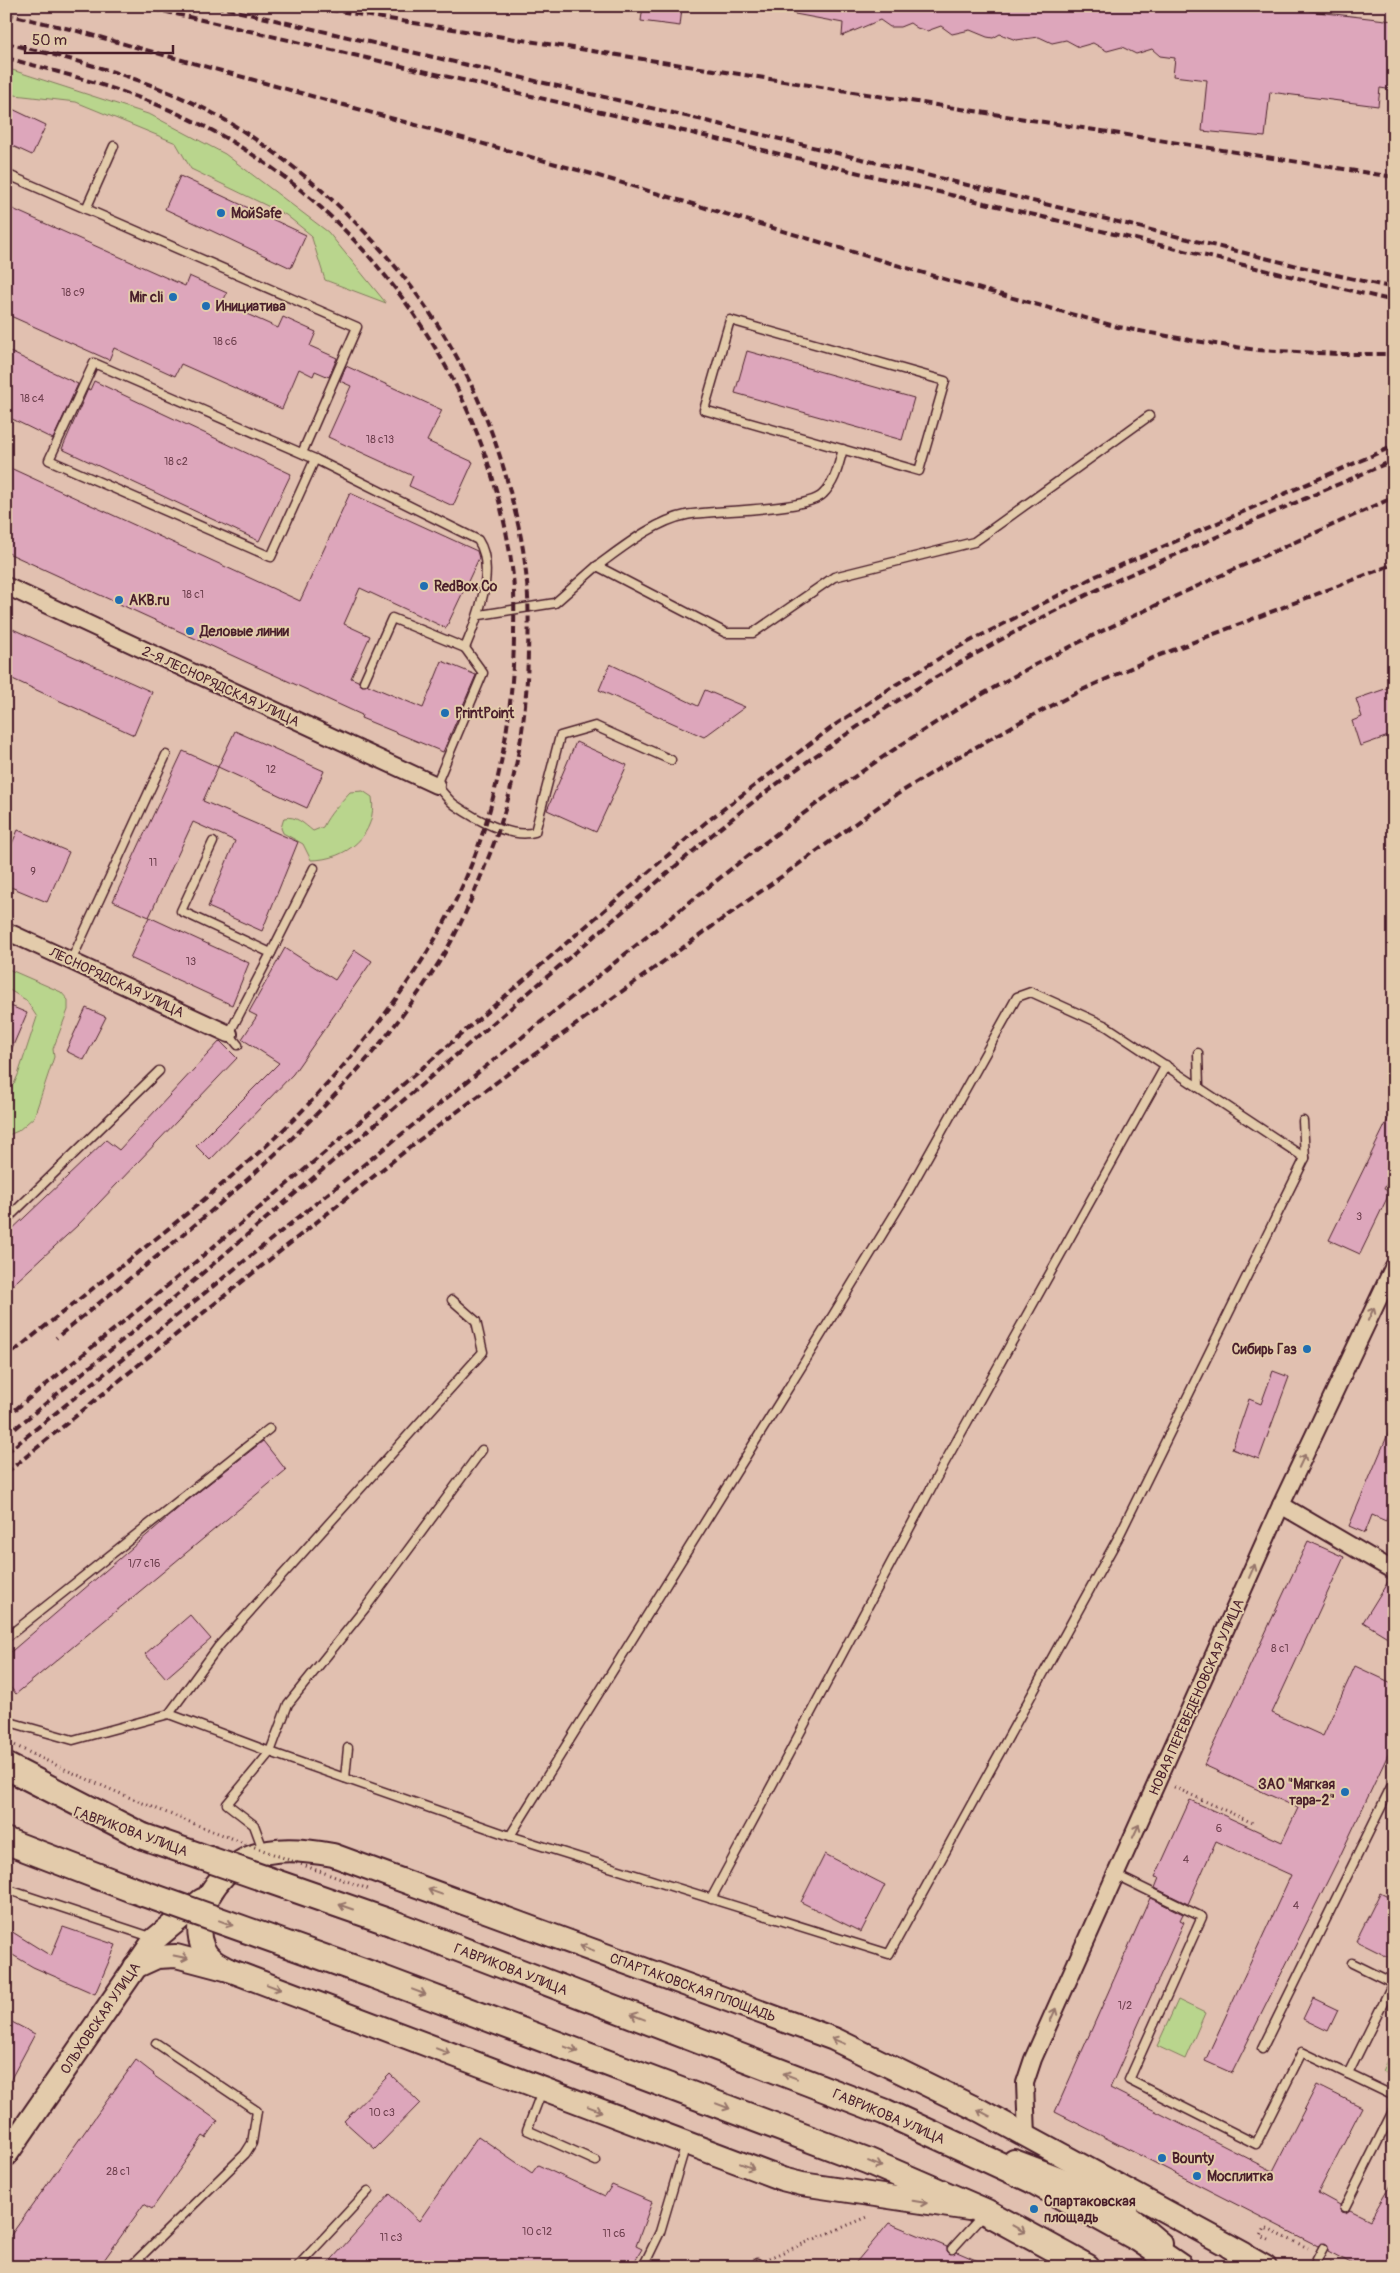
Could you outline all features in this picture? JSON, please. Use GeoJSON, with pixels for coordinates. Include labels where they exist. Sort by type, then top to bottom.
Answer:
{"type":"FeatureCollection","features":[{"type":"Feature","properties":{"kind":"main road"},"geometry":{"type":"LineString","coordinates":[[6,1766],[142,1836]]}},
{"type":"Feature","properties":{"kind":"main road","name":"ГАВРИКОВА УЛИЦА"},"geometry":{"type":"LineString","coordinates":[[6,1785],[142,1836],[392,1923],[884,2112],[1010,2169],[1139,2239],[1180,2267]]}},
{"type":"Feature","properties":{"kind":"main road"},"geometry":{"type":"LineString","coordinates":[[6,1842],[131,1889],[373,1975],[868,2160],[986,2212]]}},
{"type":"Feature","properties":{"kind":"main road"},"geometry":{"type":"LineString","coordinates":[[6,1855],[131,1889]]}},
{"type":"Feature","properties":{"kind":"main road","name":"СПАРТАКОВСКАЯ ПЛОЩАДЬ"},"geometry":{"type":"LineString","coordinates":[[986,2212],[1087,2267]]}},
{"type":"Feature","properties":{"kind":"street","name":"2-Я ЛЕСНОРЯДСКАЯ УЛИЦА"},"geometry":{"type":"LineString","coordinates":[[6,586],[436,785]]}},
{"type":"Feature","properties":{"kind":"street","name":"ЛЕСНОРЯДСКАЯ УЛИЦА"},"geometry":{"type":"LineString","coordinates":[[6,931],[233,1039]]}},
{"type":"Feature","properties":{"kind":"street","name":"НОВАЯ ПЕРЕВЕДЕНОВСКАЯ УЛИЦА"},"geometry":{"type":"LineString","coordinates":[[1027,2136],[1025,2083],[1033,2059],[1281,1505],[1394,1266]]}},
{"type":"Feature","properties":{"kind":"street"},"geometry":{"type":"LineString","coordinates":[[1281,1505],[1394,1571]]}},
{"type":"Feature","properties":{"kind":"street","name":"СПАРТАКОВСКАЯ ПЛОЩАДЬ"},"geometry":{"type":"LineString","coordinates":[[986,2212],[782,2180],[229,1970],[213,1962],[203,1949],[200,1931],[201,1916],[208,1895],[230,1870],[246,1859],[264,1853],[293,1850],[333,1855],[834,2039],[877,2058],[1027,2136],[1244,2254]]}},
{"type":"Feature","properties":{"kind":"street","name":"ОЛЬХОВСКАЯ УЛИЦА"},"geometry":{"type":"LineString","coordinates":[[6,2156],[155,1939],[208,1895]]}},
{"type":"Feature","properties":{"kind":"street","name":"СПАРТАКОВСКАЯ ПЛОЩАДЬ"},"geometry":{"type":"LineString","coordinates":[[135,1967],[157,1957],[176,1956],[229,1970]]}},
{"type":"Feature","properties":{"kind":"street"},"geometry":{"type":"LineString","coordinates":[[884,2112],[1170,2220],[1244,2254],[1265,2267]]}},
{"type":"Feature","properties":{"kind":"street"},"geometry":{"type":"LineString","coordinates":[[1047,2147],[1188,2267]]}},
{"type":"Feature","properties":{"kind":"street"},"geometry":{"type":"LineString","coordinates":[[1052,2247],[1073,2267]]}},
{"type":"Feature","properties":{"kind":"lane"},"geometry":{"type":"LineString","coordinates":[[86,209],[114,146]]}},
{"type":"Feature","properties":{"kind":"lane"},"geometry":{"type":"LineString","coordinates":[[6,174],[357,327],[302,453]]}},
{"type":"Feature","properties":{"kind":"lane"},"geometry":{"type":"LineString","coordinates":[[730,320],[945,381],[919,471],[843,449],[704,410],[730,320]]}},
{"type":"Feature","properties":{"kind":"lane"},"geometry":{"type":"LineString","coordinates":[[314,459],[271,557],[49,460],[94,363],[302,453],[478,540],[484,549],[486,571],[480,614],[465,648]]}},
{"type":"Feature","properties":{"kind":"lane"},"geometry":{"type":"LineString","coordinates":[[597,566],[726,633],[753,632],[834,577],[974,542],[1149,416]]}},
{"type":"Feature","properties":{"kind":"lane"},"geometry":{"type":"LineString","coordinates":[[480,614],[555,603],[597,566],[640,534],[684,515],[801,503],[822,496],[834,481],[843,449]]}},
{"type":"Feature","properties":{"kind":"lane"},"geometry":{"type":"LineString","coordinates":[[364,681],[392,618],[465,648],[483,673],[436,785],[454,805],[500,829],[525,835],[535,832],[560,736],[595,726],[671,760]]}},
{"type":"Feature","properties":{"kind":"lane"},"geometry":{"type":"LineString","coordinates":[[71,961],[166,755]]}},
{"type":"Feature","properties":{"kind":"lane"},"geometry":{"type":"LineString","coordinates":[[212,842],[181,911],[271,953]]}},
{"type":"Feature","properties":{"kind":"lane"},"geometry":{"type":"LineString","coordinates":[[233,1039],[271,953],[314,868]]}},
{"type":"Feature","properties":{"kind":"lane"},"geometry":{"type":"LineString","coordinates":[[510,1836],[905,1197],[1017,996],[1031,992],[1067,1005],[1106,1026],[1306,1158]]}},
{"type":"Feature","properties":{"kind":"lane"},"geometry":{"type":"LineString","coordinates":[[1198,1053],[1199,1087]]}},
{"type":"Feature","properties":{"kind":"lane"},"geometry":{"type":"LineString","coordinates":[[711,1899],[945,1462],[1166,1066]]}},
{"type":"Feature","properties":{"kind":"lane"},"geometry":{"type":"LineString","coordinates":[[6,1220],[159,1070]]}},
{"type":"Feature","properties":{"kind":"lane"},"geometry":{"type":"LineString","coordinates":[[6,1721],[73,1740],[169,1714],[270,1752],[510,1836],[889,1954],[1118,1538],[1306,1158],[1303,1121]]}},
{"type":"Feature","properties":{"kind":"lane"},"geometry":{"type":"LineString","coordinates":[[169,1714],[218,1647],[483,1352],[476,1320],[452,1300]]}},
{"type":"Feature","properties":{"kind":"lane"},"geometry":{"type":"LineString","coordinates":[[6,1638],[269,1429]]}},
{"type":"Feature","properties":{"kind":"lane"},"geometry":{"type":"LineString","coordinates":[[264,1853],[254,1825],[227,1804],[270,1752],[288,1704],[366,1607],[482,1450]]}},
{"type":"Feature","properties":{"kind":"lane"},"geometry":{"type":"LineString","coordinates":[[345,1778],[348,1748]]}},
{"type":"Feature","properties":{"kind":"lane"},"geometry":{"type":"LineString","coordinates":[[1262,2049],[1394,1780]]}},
{"type":"Feature","properties":{"kind":"lane"},"geometry":{"type":"LineString","coordinates":[[1116,1875],[1202,1917],[1129,2080],[1256,2144],[1302,2052],[1394,2096]]}},
{"type":"Feature","properties":{"kind":"lane"},"geometry":{"type":"LineString","coordinates":[[6,1889],[155,1939]]}},
{"type":"Feature","properties":{"kind":"lane"},"geometry":{"type":"LineString","coordinates":[[1348,2074],[1393,1983],[1352,1963]]}},
{"type":"Feature","properties":{"kind":"lane"},"geometry":{"type":"LineString","coordinates":[[130,2267],[245,2154],[252,2143],[257,2111],[156,2043]]}},
{"type":"Feature","properties":{"kind":"lane"},"geometry":{"type":"LineString","coordinates":[[543,2089],[527,2130],[596,2161]]}},
{"type":"Feature","properties":{"kind":"lane"},"geometry":{"type":"LineString","coordinates":[[1345,2207],[1394,2109]]}},
{"type":"Feature","properties":{"kind":"lane"},"geometry":{"type":"LineString","coordinates":[[643,2267],[660,2232],[686,2143]]}},
{"type":"Feature","properties":{"kind":"lane"},"geometry":{"type":"LineString","coordinates":[[297,2267],[368,2191]]}},
{"type":"Feature","properties":{"kind":"lane"},"geometry":{"type":"LineString","coordinates":[[952,2249],[986,2212]]}},
{"type":"Feature","properties":{"kind":"lane"},"geometry":{"type":"LineString","coordinates":[[1313,2267],[1321,2252]]}},
{"type":"Feature","properties":{"kind":"path"},"geometry":{"type":"LineString","coordinates":[[6,1741],[65,1770],[229,1838],[376,1892]]}},
{"type":"Feature","properties":{"kind":"path"},"geometry":{"type":"LineString","coordinates":[[1192,1795],[1255,1824]]}},
{"type":"Feature","properties":{"kind":"path"},"geometry":{"type":"LineString","coordinates":[[756,2265],[870,2216]]}},
{"type":"Feature","properties":{"kind":"path"},"geometry":{"type":"LineString","coordinates":[[1269,2240],[1261,2236],[1265,2228],[1321,2252],[1338,2267]]}},
{"type":"Feature","properties":{"kind":"green space"},"geometry":{"type":"Polygon","coordinates":[[[6,68],[151,115],[225,154],[328,232],[386,303],[325,280],[311,235],[286,215],[191,169],[176,143],[76,102],[6,94],[6,68]]]}},
{"type":"Feature","properties":{"kind":"green space"},"geometry":{"type":"Polygon","coordinates":[[[363,791],[372,797],[373,811],[370,823],[365,834],[357,843],[336,856],[311,860],[303,844],[283,833],[281,828],[284,818],[288,817],[296,819],[313,831],[323,827],[350,792],[363,791]]]}},
{"type":"Feature","properties":{"kind":"green space"},"geometry":{"type":"Polygon","coordinates":[[[6,968],[61,992],[68,1000],[68,1010],[53,1049],[54,1057],[34,1117],[18,1131],[6,1136],[6,1091],[14,1084],[18,1075],[37,1017],[26,1000],[6,988],[6,968]]]}},
{"type":"Feature","properties":{"kind":"green space"},"geometry":{"type":"Polygon","coordinates":[[[1178,2000],[1205,2013],[1185,2059],[1157,2046],[1178,2000]]]}},
{"type":"Feature","properties":{"kind":"green space"},"geometry":{"type":"Polygon","coordinates":[[[1394,2046],[1394,2077],[1382,2071],[1394,2046]]]}},
{"type":"Feature","properties":{"kind":"building"},"geometry":{"type":"Polygon","coordinates":[[[643,6],[682,8],[680,26],[641,21],[643,6]]]}},
{"type":"Feature","properties":{"kind":"building"},"geometry":{"type":"Polygon","coordinates":[[[795,6],[1310,6],[1309,11],[1394,21],[1394,90],[1380,88],[1378,106],[1270,92],[1265,137],[1202,131],[1207,80],[1173,76],[1175,58],[1160,56],[1152,49],[1136,54],[1122,47],[1107,51],[1093,43],[1079,47],[1066,40],[1052,43],[1039,37],[1016,40],[1000,34],[993,38],[970,30],[952,34],[941,26],[927,31],[917,28],[910,23],[900,27],[890,27],[880,20],[842,36],[843,23],[795,14],[795,6]]]}},
{"type":"Feature","properties":{"kind":"building"},"geometry":{"type":"Polygon","coordinates":[[[6,106],[46,125],[32,155],[6,143],[6,106]]]}},
{"type":"Feature","properties":{"kind":"building"},"geometry":{"type":"Polygon","coordinates":[[[180,176],[306,235],[291,268],[165,209],[180,176]]]}},
{"type":"Feature","properties":{"kind":"building"},"geometry":{"type":"Polygon","coordinates":[[[6,206],[185,286],[189,276],[227,293],[222,303],[278,328],[283,317],[316,332],[310,346],[337,358],[329,377],[315,371],[313,376],[299,369],[282,409],[181,364],[175,376],[114,348],[109,360],[6,314],[6,206]]]}},
{"type":"Feature","properties":{"kind":"building"},"geometry":{"type":"Polygon","coordinates":[[[6,350],[78,384],[53,439],[6,416],[6,350]]]}},
{"type":"Feature","properties":{"kind":"building"},"geometry":{"type":"Polygon","coordinates":[[[747,351],[914,398],[902,440],[735,393],[747,351]]]}},
{"type":"Feature","properties":{"kind":"building"},"geometry":{"type":"Polygon","coordinates":[[[346,366],[442,410],[427,441],[473,462],[453,506],[409,486],[413,476],[328,437],[351,386],[340,381],[346,366]]]}},
{"type":"Feature","properties":{"kind":"building"},"geometry":{"type":"Polygon","coordinates":[[[94,381],[291,474],[259,541],[62,449],[88,389],[90,390],[94,381]]]}},
{"type":"Feature","properties":{"kind":"building"},"geometry":{"type":"Polygon","coordinates":[[[6,466],[300,601],[350,493],[477,551],[479,558],[446,628],[360,588],[344,624],[370,636],[351,678],[358,681],[362,686],[368,685],[423,708],[442,661],[476,675],[443,752],[361,718],[362,715],[6,552],[6,466]]]}},
{"type":"Feature","properties":{"kind":"building"},"geometry":{"type":"Polygon","coordinates":[[[6,626],[152,692],[134,735],[6,676],[6,626]]]}},
{"type":"Feature","properties":{"kind":"building"},"geometry":{"type":"Polygon","coordinates":[[[610,664],[698,706],[705,690],[745,707],[704,737],[599,690],[610,664]]]}},
{"type":"Feature","properties":{"kind":"building"},"geometry":{"type":"Polygon","coordinates":[[[1394,686],[1394,734],[1360,746],[1352,721],[1362,717],[1356,699],[1394,686]]]}},
{"type":"Feature","properties":{"kind":"building"},"geometry":{"type":"Polygon","coordinates":[[[235,731],[324,771],[307,808],[218,767],[235,731]]]}},
{"type":"Feature","properties":{"kind":"building"},"geometry":{"type":"Polygon","coordinates":[[[576,742],[627,765],[596,832],[547,810],[576,742]]]}},
{"type":"Feature","properties":{"kind":"building"},"geometry":{"type":"Polygon","coordinates":[[[183,751],[218,767],[203,801],[298,842],[262,931],[208,907],[235,841],[193,822],[149,917],[113,901],[183,751]]]}},
{"type":"Feature","properties":{"kind":"building"},"geometry":{"type":"Polygon","coordinates":[[[18,830],[69,852],[47,902],[6,885],[6,857],[18,830]]]}},
{"type":"Feature","properties":{"kind":"building"},"geometry":{"type":"Polygon","coordinates":[[[149,917],[249,963],[232,1005],[130,958],[149,917]]]}},
{"type":"Feature","properties":{"kind":"building"},"geometry":{"type":"Polygon","coordinates":[[[285,948],[335,980],[355,950],[372,961],[293,1074],[210,1160],[196,1146],[279,1063],[242,1039],[257,1016],[249,1012],[285,948]]]}},
{"type":"Feature","properties":{"kind":"building"},"geometry":{"type":"Polygon","coordinates":[[[6,1004],[27,1013],[6,1062],[6,1004]]]}},
{"type":"Feature","properties":{"kind":"building"},"geometry":{"type":"Polygon","coordinates":[[[86,1008],[106,1017],[84,1060],[66,1051],[86,1008]]]}},
{"type":"Feature","properties":{"kind":"building"},"geometry":{"type":"Polygon","coordinates":[[[220,1041],[237,1058],[78,1225],[6,1291],[6,1235],[106,1140],[119,1150],[220,1041]]]}},
{"type":"Feature","properties":{"kind":"building"},"geometry":{"type":"Polygon","coordinates":[[[1394,1107],[1394,1169],[1384,1189],[1390,1192],[1360,1254],[1329,1240],[1394,1107]]]}},
{"type":"Feature","properties":{"kind":"building"},"geometry":{"type":"Polygon","coordinates":[[[1273,1371],[1289,1377],[1259,1459],[1232,1449],[1249,1399],[1261,1404],[1273,1371]]]}},
{"type":"Feature","properties":{"kind":"building"},"geometry":{"type":"Polygon","coordinates":[[[1394,1420],[1394,1499],[1386,1521],[1372,1515],[1365,1533],[1349,1526],[1394,1420]]]}},
{"type":"Feature","properties":{"kind":"building"},"geometry":{"type":"Polygon","coordinates":[[[263,1441],[286,1470],[16,1694],[6,1682],[6,1656],[182,1505],[263,1441]]]}},
{"type":"Feature","properties":{"kind":"building"},"geometry":{"type":"Polygon","coordinates":[[[1308,1541],[1344,1557],[1272,1713],[1323,1736],[1355,1666],[1394,1684],[1394,1742],[1340,1856],[1232,2073],[1205,2061],[1291,1875],[1216,1841],[1188,1904],[1155,1888],[1159,1878],[1155,1877],[1190,1800],[1282,1842],[1298,1808],[1204,1765],[1308,1541]]]}},
{"type":"Feature","properties":{"kind":"building"},"geometry":{"type":"Polygon","coordinates":[[[1389,1580],[1394,1581],[1394,1641],[1363,1622],[1389,1580]]]}},
{"type":"Feature","properties":{"kind":"building"},"geometry":{"type":"Polygon","coordinates":[[[190,1615],[211,1639],[166,1678],[145,1654],[190,1615]]]}},
{"type":"Feature","properties":{"kind":"building"},"geometry":{"type":"Polygon","coordinates":[[[825,1854],[885,1885],[861,1932],[801,1902],[825,1854]]]}},
{"type":"Feature","properties":{"kind":"building"},"geometry":{"type":"Polygon","coordinates":[[[1380,1893],[1394,1900],[1394,1960],[1356,1941],[1380,1893]]]}},
{"type":"Feature","properties":{"kind":"building"},"geometry":{"type":"Polygon","coordinates":[[[1150,1898],[1183,1914],[1180,1920],[1184,1922],[1110,2088],[1273,2171],[1317,2085],[1362,2107],[1318,2193],[1340,2205],[1342,2212],[1346,2213],[1350,2210],[1370,2220],[1394,2179],[1394,2267],[1358,2267],[1328,2251],[1328,2245],[1325,2243],[1318,2246],[1055,2112],[1150,1898]]]}},
{"type":"Feature","properties":{"kind":"building"},"geometry":{"type":"Polygon","coordinates":[[[63,1927],[116,1945],[95,1994],[33,1967],[6,1951],[6,1928],[51,1956],[63,1927]]]}},
{"type":"Feature","properties":{"kind":"building"},"geometry":{"type":"Polygon","coordinates":[[[1313,1998],[1338,2010],[1328,2031],[1303,2019],[1313,1998]]]}},
{"type":"Feature","properties":{"kind":"building"},"geometry":{"type":"Polygon","coordinates":[[[6,2019],[35,2034],[6,2088],[6,2019]]]}},
{"type":"Feature","properties":{"kind":"building"},"geometry":{"type":"Polygon","coordinates":[[[136,2060],[153,2075],[218,2121],[206,2138],[203,2136],[152,2209],[144,2204],[99,2267],[6,2267],[6,2242],[136,2060]]]}},
{"type":"Feature","properties":{"kind":"building"},"geometry":{"type":"Polygon","coordinates":[[[390,2074],[420,2103],[375,2149],[344,2121],[390,2074]]]}},
{"type":"Feature","properties":{"kind":"building"},"geometry":{"type":"Polygon","coordinates":[[[478,2136],[532,2173],[538,2165],[605,2196],[612,2185],[652,2202],[636,2246],[642,2249],[631,2267],[325,2267],[390,2194],[419,2221],[478,2136]]]}},
{"type":"Feature","properties":{"kind":"building"},"geometry":{"type":"Polygon","coordinates":[[[889,2223],[947,2247],[947,2251],[950,2254],[957,2252],[992,2267],[852,2267],[889,2223]]]}},
{"type":"Feature","properties":{"kind":"railway"},"geometry":{"type":"LineString","coordinates":[[141,6],[692,133],[1394,301]]}},
{"type":"Feature","properties":{"kind":"railway"},"geometry":{"type":"LineString","coordinates":[[215,6],[694,118],[1394,288]]}},
{"type":"Feature","properties":{"kind":"railway"},"geometry":{"type":"LineString","coordinates":[[306,6],[1394,177]]}},
{"type":"Feature","properties":{"kind":"railway"},"geometry":{"type":"LineString","coordinates":[[6,14],[74,30],[592,174],[937,277],[1118,327],[1257,350],[1339,354],[1394,354]]}},
{"type":"Feature","properties":{"kind":"railway"},"geometry":{"type":"LineString","coordinates":[[6,43],[95,66],[153,86],[209,111],[285,160],[331,199],[374,241],[412,288],[445,337],[474,390],[496,446],[515,512],[524,556],[528,602],[525,704],[513,781],[484,869],[461,922],[441,959],[402,1015],[360,1068],[313,1117],[265,1164],[214,1209],[56,1338]]}},
{"type":"Feature","properties":{"kind":"railway"},"geometry":{"type":"LineString","coordinates":[[6,58],[64,73],[120,91],[148,101],[203,126],[229,140],[285,177],[336,221],[381,271],[421,325],[455,384],[482,446],[501,510],[513,576],[514,607],[512,679],[508,719],[502,760],[492,800],[481,838],[466,876],[449,913],[413,975],[375,1027],[333,1078],[266,1146],[235,1174],[6,1358]]}},
{"type":"Feature","properties":{"kind":"railway"},"geometry":{"type":"LineString","coordinates":[[6,1417],[160,1292],[317,1159],[705,823],[835,725],[953,650],[1096,576],[1394,446]]}},
{"type":"Feature","properties":{"kind":"railway"},"geometry":{"type":"LineString","coordinates":[[6,1436],[169,1302],[713,834],[851,731],[947,670],[1047,615],[1111,583],[1394,460]]}},
{"type":"Feature","properties":{"kind":"railway"},"geometry":{"type":"LineString","coordinates":[[6,1453],[716,881],[830,794],[908,740],[989,690],[1076,644],[1394,497]]}},
{"type":"Feature","properties":{"kind":"railway"},"geometry":{"type":"LineString","coordinates":[[6,1473],[414,1144],[517,1067],[885,802],[951,761],[1082,690],[1155,657],[1394,564]]}},
{"type":"Feature","properties":{"kind":"place","name":"МойSafe"},"geometry":{"type":"Point","coordinates":[221,213]}},
{"type":"Feature","properties":{"kind":"place","name":"Mir cli"},"geometry":{"type":"Point","coordinates":[173,297]}},
{"type":"Feature","properties":{"kind":"place","name":"Инициатива"},"geometry":{"type":"Point","coordinates":[206,306]}},
{"type":"Feature","properties":{"kind":"place","name":"RedBox Co"},"geometry":{"type":"Point","coordinates":[424,586]}},
{"type":"Feature","properties":{"kind":"place","name":"AKB.ru"},"geometry":{"type":"Point","coordinates":[119,600]}},
{"type":"Feature","properties":{"kind":"place","name":"Деловые линии"},"geometry":{"type":"Point","coordinates":[190,631]}},
{"type":"Feature","properties":{"kind":"place","name":"PrintPoint"},"geometry":{"type":"Point","coordinates":[445,713]}},
{"type":"Feature","properties":{"kind":"place","name":"Сибирь Газ"},"geometry":{"type":"Point","coordinates":[1307,1349]}},
{"type":"Feature","properties":{"kind":"place","name":"ЗАО \"Мягкая тара-2\""},"geometry":{"type":"Point","coordinates":[1345,1792]}},
{"type":"Feature","properties":{"kind":"place","name":"Bounty"},"geometry":{"type":"Point","coordinates":[1162,2158]}},
{"type":"Feature","properties":{"kind":"place","name":"Мосплитка"},"geometry":{"type":"Point","coordinates":[1197,2176]}},
{"type":"Feature","properties":{"kind":"place","name":"Спартаковская площадь"},"geometry":{"type":"Point","coordinates":[1034,2209]}}]}
